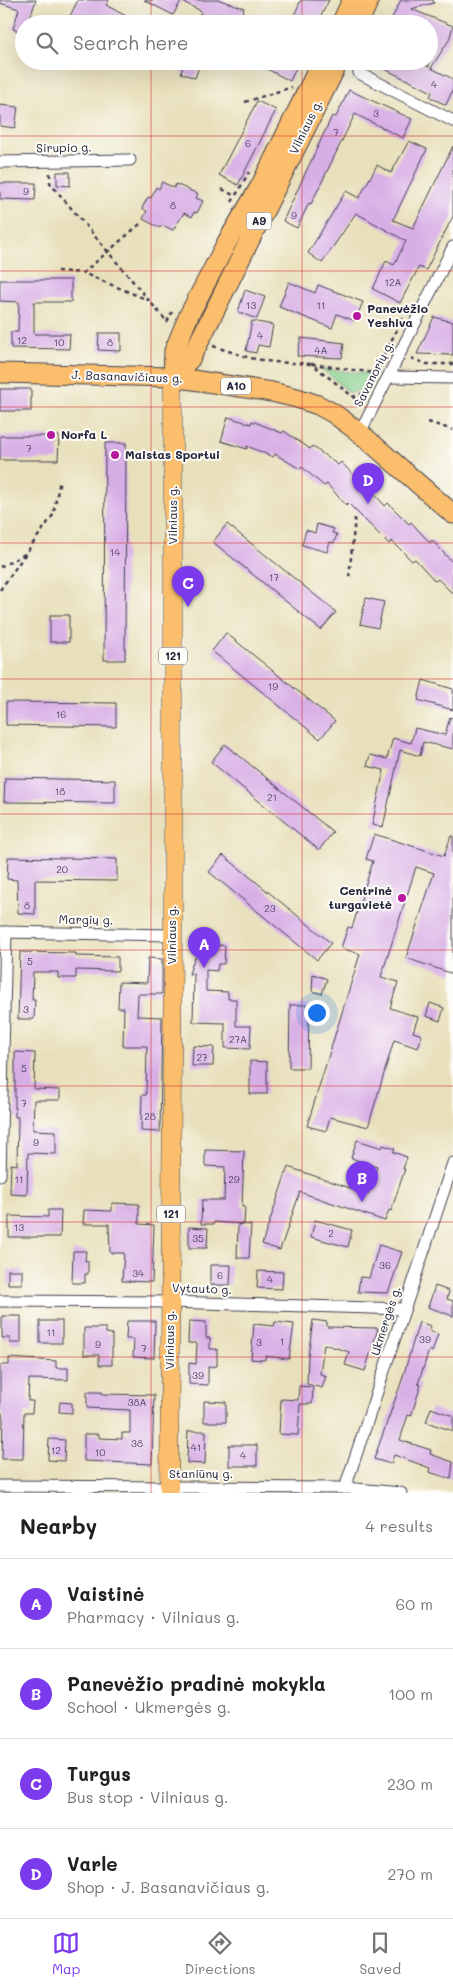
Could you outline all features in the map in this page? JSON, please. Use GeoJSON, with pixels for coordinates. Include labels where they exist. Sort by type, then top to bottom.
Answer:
{"type":"FeatureCollection","features":[{"type":"Feature","properties":{"kind":"highway"},"geometry":{"type":"LineString","coordinates":[[345,15],[352,0]]}},
{"type":"Feature","properties":{"kind":"highway"},"geometry":{"type":"LineString","coordinates":[[362,15],[370,0]]}},
{"type":"Feature","properties":{"kind":"highway","name":"Vilniaus g."},"geometry":{"type":"LineString","coordinates":[[173,377],[174,352],[181,332],[223,249],[271,166],[318,70]]}},
{"type":"Feature","properties":{"kind":"highway","name":"Vilniaus g."},"geometry":{"type":"LineString","coordinates":[[173,377],[190,359],[199,342],[335,70]]}},
{"type":"Feature","properties":{"kind":"highway","name":"J. Basanavičiaus g."},"geometry":{"type":"LineString","coordinates":[[0,373],[173,377],[272,392],[298,398],[333,413],[360,433],[453,514]]}},
{"type":"Feature","properties":{"kind":"main road","name":"Vilniaus g."},"geometry":{"type":"LineString","coordinates":[[169,1490],[173,377]]}},
{"type":"Feature","properties":{"kind":"street"},"geometry":{"type":"LineString","coordinates":[[359,73],[453,121]]}},
{"type":"Feature","properties":{"kind":"street","name":"Sirupio g."},"geometry":{"type":"LineString","coordinates":[[0,162],[50,163],[130,160]]}},
{"type":"Feature","properties":{"kind":"street","name":"Savanorių g."},"geometry":{"type":"LineString","coordinates":[[360,433],[453,247]]}},
{"type":"Feature","properties":{"kind":"street"},"geometry":{"type":"LineString","coordinates":[[389,377],[453,378]]}},
{"type":"Feature","properties":{"kind":"street"},"geometry":{"type":"LineString","coordinates":[[0,1175],[3,932]]}},
{"type":"Feature","properties":{"kind":"street","name":"Margių g."},"geometry":{"type":"LineString","coordinates":[[3,932],[172,935]]}},
{"type":"Feature","properties":{"kind":"street","name":"Ukmergės g."},"geometry":{"type":"LineString","coordinates":[[345,1488],[453,1164]]}},
{"type":"Feature","properties":{"kind":"street","name":"Vytauto g."},"geometry":{"type":"LineString","coordinates":[[0,1300],[170,1302],[404,1309]]}},
{"type":"Feature","properties":{"kind":"street","name":"Staniūnų g."},"geometry":{"type":"LineString","coordinates":[[0,1486],[169,1490],[345,1488],[401,1493]]}},
{"type":"Feature","properties":{"kind":"path"},"geometry":{"type":"LineString","coordinates":[[245,102],[296,86]]}},
{"type":"Feature","properties":{"kind":"path"},"geometry":{"type":"LineString","coordinates":[[50,163],[50,183],[171,326],[181,332]]}},
{"type":"Feature","properties":{"kind":"path"},"geometry":{"type":"LineString","coordinates":[[222,189],[235,196]]}},
{"type":"Feature","properties":{"kind":"path"},"geometry":{"type":"LineString","coordinates":[[83,273],[140,224]]}},
{"type":"Feature","properties":{"kind":"path"},"geometry":{"type":"LineString","coordinates":[[57,271],[83,273],[150,301]]}},
{"type":"Feature","properties":{"kind":"path"},"geometry":{"type":"LineString","coordinates":[[352,397],[360,395],[366,390],[407,310]]}},
{"type":"Feature","properties":{"kind":"path"},"geometry":{"type":"LineString","coordinates":[[199,342],[250,358],[375,373]]}},
{"type":"Feature","properties":{"kind":"path"},"geometry":{"type":"LineString","coordinates":[[414,358],[426,364],[453,364]]}},
{"type":"Feature","properties":{"kind":"path"},"geometry":{"type":"LineString","coordinates":[[312,364],[352,397],[372,410]]}},
{"type":"Feature","properties":{"kind":"path"},"geometry":{"type":"LineString","coordinates":[[428,422],[453,430]]}},
{"type":"Feature","properties":{"kind":"path"},"geometry":{"type":"LineString","coordinates":[[0,590],[53,515],[60,480]]}},
{"type":"Feature","properties":{"kind":"path"},"geometry":{"type":"LineString","coordinates":[[349,577],[355,518]]}},
{"type":"Feature","properties":{"kind":"path"},"geometry":{"type":"LineString","coordinates":[[0,567],[27,553]]}},
{"type":"Feature","properties":{"kind":"green space"},"geometry":{"type":"Polygon","coordinates":[[[322,369],[372,374],[363,390],[350,393],[322,369]]]}},
{"type":"Feature","properties":{"kind":"building"},"geometry":{"type":"Polygon","coordinates":[[[0,0],[36,0],[31,15],[17,15],[19,9],[0,3],[0,0]]]}},
{"type":"Feature","properties":{"kind":"building"},"geometry":{"type":"Polygon","coordinates":[[[78,0],[109,0],[106,5],[124,15],[70,15],[78,0]]]}},
{"type":"Feature","properties":{"kind":"building"},"geometry":{"type":"Polygon","coordinates":[[[144,0],[220,0],[244,8],[242,15],[203,15],[200,14],[201,11],[181,1],[173,15],[144,0]]]}},
{"type":"Feature","properties":{"kind":"building"},"geometry":{"type":"Polygon","coordinates":[[[301,0],[329,0],[322,15],[294,15],[301,0]]]}},
{"type":"Feature","properties":{"kind":"building"},"geometry":{"type":"Polygon","coordinates":[[[401,0],[433,0],[434,3],[411,9],[426,15],[394,15],[401,0]]]}},
{"type":"Feature","properties":{"kind":"building"},"geometry":{"type":"Polygon","coordinates":[[[438,20],[453,26],[449,40],[438,57],[438,20]]]}},
{"type":"Feature","properties":{"kind":"building"},"geometry":{"type":"Polygon","coordinates":[[[182,70],[198,70],[195,78],[181,73],[182,70]]]}},
{"type":"Feature","properties":{"kind":"building"},"geometry":{"type":"Polygon","coordinates":[[[269,70],[295,70],[290,81],[269,70]]]}},
{"type":"Feature","properties":{"kind":"building"},"geometry":{"type":"Polygon","coordinates":[[[387,70],[435,70],[453,79],[453,89],[446,105],[430,97],[432,92],[387,70]]]}},
{"type":"Feature","properties":{"kind":"building"},"geometry":{"type":"Polygon","coordinates":[[[349,90],[412,119],[403,138],[355,114],[311,204],[309,203],[297,228],[283,221],[332,116],[336,117],[349,90]]]}},
{"type":"Feature","properties":{"kind":"building"},"geometry":{"type":"Polygon","coordinates":[[[257,101],[276,110],[238,185],[219,175],[257,101]]]}},
{"type":"Feature","properties":{"kind":"building"},"geometry":{"type":"Polygon","coordinates":[[[0,105],[18,107],[15,128],[0,126],[0,105]]]}},
{"type":"Feature","properties":{"kind":"building"},"geometry":{"type":"Polygon","coordinates":[[[409,141],[427,149],[393,220],[413,228],[453,146],[453,216],[426,270],[419,267],[400,303],[373,289],[386,261],[394,265],[406,241],[356,213],[322,263],[308,253],[346,191],[359,198],[377,165],[391,173],[409,141]]]}},
{"type":"Feature","properties":{"kind":"building"},"geometry":{"type":"Polygon","coordinates":[[[57,172],[70,172],[70,186],[57,185],[57,172]]]}},
{"type":"Feature","properties":{"kind":"building"},"geometry":{"type":"Polygon","coordinates":[[[162,182],[174,188],[176,184],[198,194],[196,198],[203,201],[197,213],[194,212],[192,217],[184,213],[173,230],[162,225],[160,228],[143,219],[147,211],[142,208],[148,197],[151,198],[156,187],[159,189],[162,182]]]}},
{"type":"Feature","properties":{"kind":"building"},"geometry":{"type":"Polygon","coordinates":[[[0,183],[36,183],[35,200],[0,199],[0,183]]]}},
{"type":"Feature","properties":{"kind":"building"},"geometry":{"type":"Polygon","coordinates":[[[0,280],[71,280],[71,302],[34,302],[34,334],[70,334],[69,349],[11,348],[11,332],[18,332],[19,302],[0,301],[0,280]]]}},
{"type":"Feature","properties":{"kind":"building"},"geometry":{"type":"Polygon","coordinates":[[[289,282],[315,293],[318,285],[363,302],[355,321],[337,314],[332,328],[279,307],[289,282]]]}},
{"type":"Feature","properties":{"kind":"building"},"geometry":{"type":"Polygon","coordinates":[[[245,290],[265,297],[257,319],[238,312],[245,290]]]}},
{"type":"Feature","properties":{"kind":"building"},"geometry":{"type":"Polygon","coordinates":[[[434,317],[453,322],[453,355],[417,354],[434,317]]]}},
{"type":"Feature","properties":{"kind":"building"},"geometry":{"type":"Polygon","coordinates":[[[252,321],[273,325],[269,347],[258,345],[256,353],[246,351],[252,321]]]}},
{"type":"Feature","properties":{"kind":"building"},"geometry":{"type":"Polygon","coordinates":[[[99,333],[121,333],[121,351],[98,350],[99,333]]]}},
{"type":"Feature","properties":{"kind":"building"},"geometry":{"type":"Polygon","coordinates":[[[301,338],[344,343],[342,358],[297,356],[301,338]]]}},
{"type":"Feature","properties":{"kind":"building"},"geometry":{"type":"Polygon","coordinates":[[[0,389],[31,389],[31,411],[0,411],[0,389]]]}},
{"type":"Feature","properties":{"kind":"building"},"geometry":{"type":"Polygon","coordinates":[[[228,417],[251,424],[252,421],[282,433],[284,431],[310,449],[312,446],[338,465],[341,462],[364,486],[366,484],[385,506],[388,503],[409,524],[411,522],[430,543],[432,540],[453,563],[453,594],[438,579],[435,581],[415,559],[412,561],[392,541],[389,544],[348,503],[346,505],[327,484],[324,486],[302,467],[300,469],[275,454],[273,457],[247,446],[247,449],[221,441],[228,417]]]}},
{"type":"Feature","properties":{"kind":"building"},"geometry":{"type":"Polygon","coordinates":[[[0,436],[59,436],[58,460],[0,460],[0,436]]]}},
{"type":"Feature","properties":{"kind":"building"},"geometry":{"type":"Polygon","coordinates":[[[105,443],[126,443],[125,660],[104,660],[105,443]]]}},
{"type":"Feature","properties":{"kind":"building"},"geometry":{"type":"Polygon","coordinates":[[[227,524],[336,612],[321,630],[213,542],[227,524]]]}},
{"type":"Feature","properties":{"kind":"building"},"geometry":{"type":"Polygon","coordinates":[[[317,524],[334,529],[332,533],[337,534],[334,543],[330,542],[327,552],[302,545],[306,530],[315,533],[317,524]]]}},
{"type":"Feature","properties":{"kind":"building"},"geometry":{"type":"Polygon","coordinates":[[[366,598],[384,602],[378,628],[360,624],[366,598]]]}},
{"type":"Feature","properties":{"kind":"building"},"geometry":{"type":"Polygon","coordinates":[[[50,615],[69,615],[69,642],[50,642],[50,615]]]}},
{"type":"Feature","properties":{"kind":"building"},"geometry":{"type":"Polygon","coordinates":[[[226,633],[335,721],[320,739],[212,651],[226,633]]]}},
{"type":"Feature","properties":{"kind":"building"},"geometry":{"type":"Polygon","coordinates":[[[423,680],[453,689],[453,710],[418,700],[423,680]]]}},
{"type":"Feature","properties":{"kind":"building"},"geometry":{"type":"Polygon","coordinates":[[[6,702],[116,703],[116,727],[6,725],[6,702]]]}},
{"type":"Feature","properties":{"kind":"building"},"geometry":{"type":"Polygon","coordinates":[[[450,717],[453,718],[453,749],[423,742],[420,756],[400,750],[383,827],[372,825],[384,770],[367,766],[370,755],[387,759],[393,738],[411,743],[415,728],[445,735],[450,717]]]}},
{"type":"Feature","properties":{"kind":"building"},"geometry":{"type":"Polygon","coordinates":[[[225,744],[333,832],[319,850],[211,762],[225,744]]]}},
{"type":"Feature","properties":{"kind":"building"},"geometry":{"type":"Polygon","coordinates":[[[5,778],[115,780],[115,803],[4,802],[5,778]]]}},
{"type":"Feature","properties":{"kind":"building"},"geometry":{"type":"Polygon","coordinates":[[[374,834],[444,856],[451,836],[453,836],[453,974],[406,958],[434,873],[416,867],[381,977],[398,982],[390,1008],[418,1017],[413,1032],[422,1035],[418,1048],[394,1040],[368,1127],[330,1117],[326,1131],[307,1126],[360,954],[341,948],[348,927],[352,928],[373,861],[366,859],[374,834]]]}},
{"type":"Feature","properties":{"kind":"building"},"geometry":{"type":"Polygon","coordinates":[[[223,855],[331,943],[317,960],[209,872],[223,855]]]}},
{"type":"Feature","properties":{"kind":"building"},"geometry":{"type":"Polygon","coordinates":[[[8,857],[117,859],[117,881],[35,880],[35,914],[18,913],[17,880],[7,879],[8,857]]]}},
{"type":"Feature","properties":{"kind":"building"},"geometry":{"type":"Polygon","coordinates":[[[225,945],[224,964],[218,964],[217,971],[206,970],[206,991],[228,992],[228,999],[236,999],[236,1026],[251,1026],[250,1049],[225,1048],[225,1023],[193,1022],[194,974],[189,974],[194,959],[201,951],[212,946],[225,945]]]}},
{"type":"Feature","properties":{"kind":"building"},"geometry":{"type":"Polygon","coordinates":[[[20,952],[76,953],[76,956],[118,957],[118,971],[76,970],[76,978],[58,978],[58,972],[33,972],[32,1000],[35,1000],[34,1019],[18,1019],[20,952]]]}},
{"type":"Feature","properties":{"kind":"building"},"geometry":{"type":"Polygon","coordinates":[[[148,958],[162,959],[162,994],[138,994],[137,1016],[162,1017],[160,1132],[141,1131],[142,1095],[146,1095],[147,1046],[123,1046],[124,1008],[118,1008],[119,982],[147,983],[148,958]]]}},
{"type":"Feature","properties":{"kind":"building"},"geometry":{"type":"Polygon","coordinates":[[[313,974],[327,979],[322,994],[312,991],[313,974]]]}},
{"type":"Feature","properties":{"kind":"building"},"geometry":{"type":"Polygon","coordinates":[[[430,1003],[444,1008],[440,1021],[426,1016],[430,1003]]]}},
{"type":"Feature","properties":{"kind":"building"},"geometry":{"type":"Polygon","coordinates":[[[290,1005],[309,1005],[308,1068],[289,1068],[290,1005]]]}},
{"type":"Feature","properties":{"kind":"building"},"geometry":{"type":"Polygon","coordinates":[[[193,1046],[214,1047],[213,1066],[192,1066],[193,1046]]]}},
{"type":"Feature","properties":{"kind":"building"},"geometry":{"type":"Polygon","coordinates":[[[15,1052],[35,1053],[34,1089],[60,1090],[60,1100],[34,1100],[33,1130],[56,1131],[56,1154],[28,1153],[27,1195],[10,1194],[11,1164],[17,1165],[18,1117],[15,1117],[15,1052]]]}},
{"type":"Feature","properties":{"kind":"building"},"geometry":{"type":"Polygon","coordinates":[[[250,1061],[267,1062],[267,1094],[250,1094],[250,1061]]]}},
{"type":"Feature","properties":{"kind":"building"},"geometry":{"type":"Polygon","coordinates":[[[357,1140],[382,1148],[383,1145],[395,1149],[393,1152],[407,1157],[391,1211],[389,1210],[385,1221],[300,1192],[280,1250],[262,1244],[288,1167],[368,1194],[377,1167],[351,1158],[357,1140]]]}},
{"type":"Feature","properties":{"kind":"building"},"geometry":{"type":"Polygon","coordinates":[[[205,1150],[244,1151],[242,1207],[245,1207],[244,1224],[214,1222],[214,1224],[201,1224],[202,1200],[224,1200],[225,1167],[205,1166],[205,1150]]]}},
{"type":"Feature","properties":{"kind":"building"},"geometry":{"type":"Polygon","coordinates":[[[112,1203],[139,1204],[139,1224],[154,1225],[152,1282],[122,1281],[124,1253],[110,1253],[109,1224],[83,1224],[84,1210],[112,1211],[112,1203]]]}},
{"type":"Feature","properties":{"kind":"building"},"geometry":{"type":"Polygon","coordinates":[[[48,1210],[61,1210],[60,1237],[9,1237],[9,1216],[48,1217],[48,1210]]]}},
{"type":"Feature","properties":{"kind":"building"},"geometry":{"type":"Polygon","coordinates":[[[315,1220],[352,1230],[348,1247],[311,1237],[315,1220]]]}},
{"type":"Feature","properties":{"kind":"building"},"geometry":{"type":"Polygon","coordinates":[[[238,1224],[251,1225],[249,1258],[237,1258],[238,1224]]]}},
{"type":"Feature","properties":{"kind":"building"},"geometry":{"type":"Polygon","coordinates":[[[189,1227],[208,1228],[207,1248],[189,1248],[189,1227]]]}},
{"type":"Feature","properties":{"kind":"building"},"geometry":{"type":"Polygon","coordinates":[[[379,1245],[402,1252],[388,1293],[358,1292],[360,1277],[369,1278],[379,1245]]]}},
{"type":"Feature","properties":{"kind":"building"},"geometry":{"type":"Polygon","coordinates":[[[73,1251],[86,1251],[85,1261],[88,1261],[88,1274],[85,1274],[85,1283],[72,1283],[73,1251]]]}},
{"type":"Feature","properties":{"kind":"building"},"geometry":{"type":"Polygon","coordinates":[[[210,1265],[231,1265],[230,1285],[210,1285],[210,1265]]]}},
{"type":"Feature","properties":{"kind":"building"},"geometry":{"type":"Polygon","coordinates":[[[8,1270],[22,1270],[22,1284],[8,1284],[8,1270]]]}},
{"type":"Feature","properties":{"kind":"building"},"geometry":{"type":"Polygon","coordinates":[[[258,1271],[283,1272],[282,1289],[257,1288],[258,1271]]]}},
{"type":"Feature","properties":{"kind":"building"},"geometry":{"type":"Polygon","coordinates":[[[435,1286],[449,1291],[447,1299],[453,1301],[453,1316],[428,1307],[435,1286]]]}},
{"type":"Feature","properties":{"kind":"building"},"geometry":{"type":"Polygon","coordinates":[[[2,1316],[21,1316],[21,1343],[10,1343],[10,1338],[2,1338],[2,1316]]]}},
{"type":"Feature","properties":{"kind":"building"},"geometry":{"type":"Polygon","coordinates":[[[313,1320],[327,1322],[327,1327],[378,1328],[365,1371],[345,1365],[349,1352],[324,1344],[320,1374],[326,1376],[322,1388],[307,1384],[308,1356],[313,1320]]]}},
{"type":"Feature","properties":{"kind":"building"},"geometry":{"type":"Polygon","coordinates":[[[40,1321],[62,1321],[62,1343],[40,1343],[40,1321]]]}},
{"type":"Feature","properties":{"kind":"building"},"geometry":{"type":"Polygon","coordinates":[[[127,1321],[155,1321],[154,1358],[133,1357],[134,1339],[126,1339],[127,1321]]]}},
{"type":"Feature","properties":{"kind":"building"},"geometry":{"type":"Polygon","coordinates":[[[189,1321],[206,1322],[206,1338],[210,1338],[210,1349],[217,1349],[217,1366],[208,1367],[208,1385],[189,1384],[189,1363],[196,1364],[197,1343],[188,1343],[189,1321]]]}},
{"type":"Feature","properties":{"kind":"building"},"geometry":{"type":"Polygon","coordinates":[[[275,1322],[294,1324],[289,1359],[265,1356],[265,1360],[251,1359],[254,1324],[274,1326],[275,1322]]]}},
{"type":"Feature","properties":{"kind":"building"},"geometry":{"type":"Polygon","coordinates":[[[419,1322],[431,1326],[429,1331],[438,1334],[432,1352],[429,1350],[418,1384],[421,1385],[411,1416],[408,1415],[400,1440],[431,1450],[430,1454],[453,1462],[451,1479],[429,1472],[430,1468],[394,1455],[391,1464],[374,1459],[402,1380],[419,1322]]]}},
{"type":"Feature","properties":{"kind":"building"},"geometry":{"type":"Polygon","coordinates":[[[84,1328],[106,1328],[106,1333],[112,1334],[112,1365],[99,1365],[99,1355],[84,1355],[84,1328]]]}},
{"type":"Feature","properties":{"kind":"building"},"geometry":{"type":"Polygon","coordinates":[[[9,1358],[56,1361],[56,1368],[68,1368],[68,1380],[29,1379],[28,1401],[33,1401],[32,1413],[24,1413],[23,1459],[2,1459],[3,1418],[0,1412],[0,1365],[9,1365],[9,1358]]]}},
{"type":"Feature","properties":{"kind":"building"},"geometry":{"type":"Polygon","coordinates":[[[299,1386],[313,1387],[312,1404],[300,1404],[298,1435],[279,1434],[281,1399],[298,1400],[299,1386]]]}},
{"type":"Feature","properties":{"kind":"building"},"geometry":{"type":"Polygon","coordinates":[[[87,1392],[154,1395],[152,1464],[84,1461],[84,1434],[99,1434],[99,1438],[122,1439],[122,1433],[130,1433],[130,1410],[87,1408],[87,1392]]]}},
{"type":"Feature","properties":{"kind":"building"},"geometry":{"type":"Polygon","coordinates":[[[204,1401],[226,1402],[226,1422],[204,1422],[204,1401]]]}},
{"type":"Feature","properties":{"kind":"building"},"geometry":{"type":"Polygon","coordinates":[[[60,1402],[72,1403],[72,1413],[59,1412],[60,1402]]]}},
{"type":"Feature","properties":{"kind":"building"},"geometry":{"type":"Polygon","coordinates":[[[431,1408],[453,1416],[453,1431],[426,1422],[431,1408]]]}},
{"type":"Feature","properties":{"kind":"building"},"geometry":{"type":"Polygon","coordinates":[[[188,1431],[206,1431],[205,1464],[187,1463],[188,1431]]]}},
{"type":"Feature","properties":{"kind":"building"},"geometry":{"type":"Polygon","coordinates":[[[49,1439],[65,1440],[64,1461],[48,1460],[49,1439]]]}},
{"type":"Feature","properties":{"kind":"building"},"geometry":{"type":"Polygon","coordinates":[[[229,1445],[257,1445],[257,1466],[229,1466],[229,1445]]]}},
{"type":"Feature","properties":{"kind":"place","name":"Panevėžio Yeshiva"},"geometry":{"type":"Point","coordinates":[357,316]}},
{"type":"Feature","properties":{"kind":"place","name":"Norfa L"},"geometry":{"type":"Point","coordinates":[51,435]}},
{"type":"Feature","properties":{"kind":"place","name":"Maistas Sportui"},"geometry":{"type":"Point","coordinates":[115,455]}},
{"type":"Feature","properties":{"kind":"place","name":"Varle"},"geometry":{"type":"Point","coordinates":[368,504]}},
{"type":"Feature","properties":{"kind":"place","name":"Turgus"},"geometry":{"type":"Point","coordinates":[188,607]}},
{"type":"Feature","properties":{"kind":"place","name":"Centrinė turgavietė"},"geometry":{"type":"Point","coordinates":[402,898]}},
{"type":"Feature","properties":{"kind":"place","name":"Vaistinė"},"geometry":{"type":"Point","coordinates":[204,968]}},
{"type":"Feature","properties":{"kind":"place","name":"Panevėžio pradinė mokykla"},"geometry":{"type":"Point","coordinates":[362,1202]}}]}
